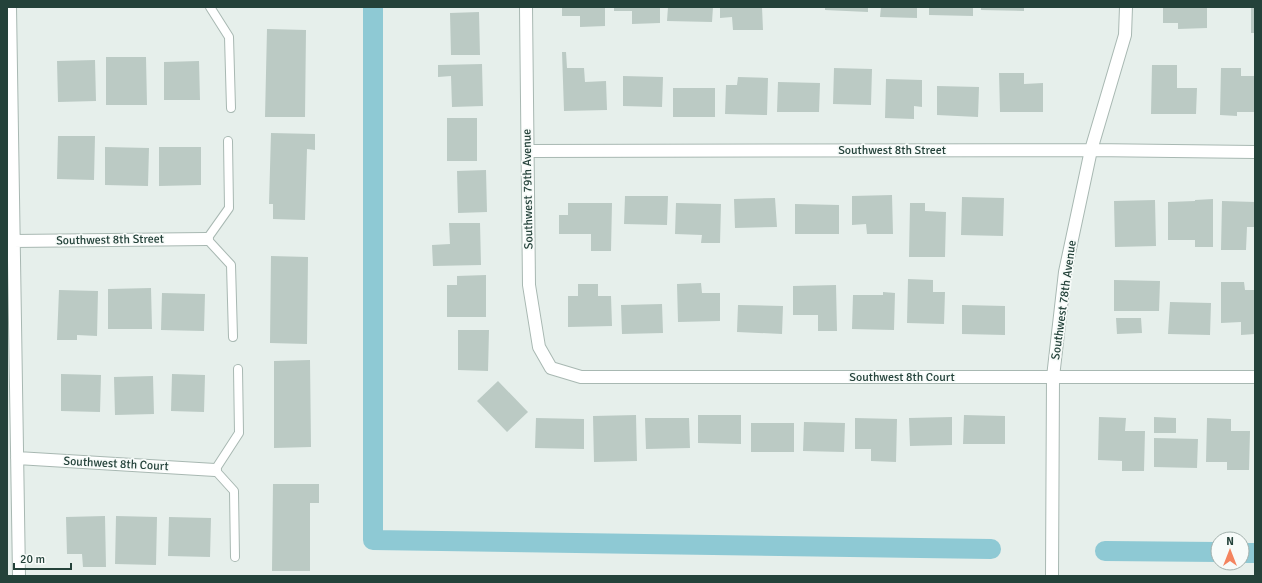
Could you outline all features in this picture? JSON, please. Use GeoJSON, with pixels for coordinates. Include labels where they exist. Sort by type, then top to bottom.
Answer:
{"type":"FeatureCollection","features":[{"type":"Feature","properties":{"kind":"street"},"geometry":{"type":"LineString","coordinates":[[10,7],[19,576]]}},
{"type":"Feature","properties":{"kind":"street","name":"Southwest 79th Avenue"},"geometry":{"type":"LineString","coordinates":[[526,7],[529,285],[539,347],[551,368]]}},
{"type":"Feature","properties":{"kind":"street","name":"Southwest 78th Avenue"},"geometry":{"type":"LineString","coordinates":[[1052,576],[1053,377],[1065,272],[1092,150],[1125,35],[1126,7]]}},
{"type":"Feature","properties":{"kind":"street","name":"Southwest 8th Street"},"geometry":{"type":"LineString","coordinates":[[528,151],[1092,150],[1255,152]]}},
{"type":"Feature","properties":{"kind":"street","name":"Southwest 8th Street"},"geometry":{"type":"LineString","coordinates":[[13,241],[207,239]]}},
{"type":"Feature","properties":{"kind":"street","name":"Southwest 8th Court"},"geometry":{"type":"LineString","coordinates":[[551,368],[581,376],[1255,378]]}},
{"type":"Feature","properties":{"kind":"street","name":"Southwest 8th Court"},"geometry":{"type":"LineString","coordinates":[[17,458],[215,470]]}},
{"type":"Feature","properties":{"kind":"lane"},"geometry":{"type":"LineString","coordinates":[[210,7],[229,37],[231,108]]}},
{"type":"Feature","properties":{"kind":"lane"},"geometry":{"type":"LineString","coordinates":[[228,141],[229,208],[207,239],[231,265],[233,336]]}},
{"type":"Feature","properties":{"kind":"lane"},"geometry":{"type":"LineString","coordinates":[[235,557],[234,491],[215,470],[239,433],[238,369]]}},
{"type":"Feature","properties":{"kind":"building"},"geometry":{"type":"Polygon","coordinates":[[[562,7],[605,7],[605,26],[580,27],[580,16],[562,16],[562,7]]]}},
{"type":"Feature","properties":{"kind":"building"},"geometry":{"type":"Polygon","coordinates":[[[614,7],[660,7],[660,23],[632,24],[632,11],[614,11],[614,7]]]}},
{"type":"Feature","properties":{"kind":"building"},"geometry":{"type":"Polygon","coordinates":[[[668,7],[713,7],[712,22],[667,21],[668,7]]]}},
{"type":"Feature","properties":{"kind":"building"},"geometry":{"type":"Polygon","coordinates":[[[720,7],[762,7],[763,30],[733,30],[732,17],[720,18],[720,7]]]}},
{"type":"Feature","properties":{"kind":"building"},"geometry":{"type":"Polygon","coordinates":[[[825,7],[868,7],[868,12],[825,10],[825,7]]]}},
{"type":"Feature","properties":{"kind":"building"},"geometry":{"type":"Polygon","coordinates":[[[881,7],[917,7],[917,18],[880,17],[881,7]]]}},
{"type":"Feature","properties":{"kind":"building"},"geometry":{"type":"Polygon","coordinates":[[[929,7],[973,7],[973,16],[929,15],[929,7]]]}},
{"type":"Feature","properties":{"kind":"building"},"geometry":{"type":"Polygon","coordinates":[[[981,7],[1024,7],[1024,11],[981,10],[981,7]]]}},
{"type":"Feature","properties":{"kind":"building"},"geometry":{"type":"Polygon","coordinates":[[[1163,7],[1207,7],[1207,28],[1178,29],[1178,23],[1163,23],[1163,7]]]}},
{"type":"Feature","properties":{"kind":"building"},"geometry":{"type":"Polygon","coordinates":[[[1251,7],[1255,7],[1255,33],[1251,33],[1251,7]]]}},
{"type":"Feature","properties":{"kind":"building"},"geometry":{"type":"Polygon","coordinates":[[[479,12],[480,55],[451,55],[450,13],[479,12]]]}},
{"type":"Feature","properties":{"kind":"building"},"geometry":{"type":"Polygon","coordinates":[[[267,29],[306,30],[305,117],[265,117],[267,29]]]}},
{"type":"Feature","properties":{"kind":"building"},"geometry":{"type":"Polygon","coordinates":[[[562,52],[566,52],[567,68],[584,68],[585,82],[606,81],[607,110],[564,111],[562,52]]]}},
{"type":"Feature","properties":{"kind":"building"},"geometry":{"type":"Polygon","coordinates":[[[106,57],[146,57],[147,105],[106,105],[106,57]]]}},
{"type":"Feature","properties":{"kind":"building"},"geometry":{"type":"Polygon","coordinates":[[[95,60],[96,101],[58,102],[57,61],[95,60]]]}},
{"type":"Feature","properties":{"kind":"building"},"geometry":{"type":"Polygon","coordinates":[[[199,61],[200,100],[164,100],[164,62],[199,61]]]}},
{"type":"Feature","properties":{"kind":"building"},"geometry":{"type":"Polygon","coordinates":[[[482,64],[483,106],[452,107],[451,76],[438,77],[438,65],[482,64]]]}},
{"type":"Feature","properties":{"kind":"building"},"geometry":{"type":"Polygon","coordinates":[[[1152,65],[1177,65],[1177,88],[1197,88],[1196,114],[1151,114],[1152,65]]]}},
{"type":"Feature","properties":{"kind":"building"},"geometry":{"type":"Polygon","coordinates":[[[834,68],[872,69],[871,105],[833,104],[834,68]]]}},
{"type":"Feature","properties":{"kind":"building"},"geometry":{"type":"Polygon","coordinates":[[[1221,68],[1241,68],[1241,76],[1255,76],[1255,112],[1237,112],[1237,116],[1220,115],[1221,68]]]}},
{"type":"Feature","properties":{"kind":"building"},"geometry":{"type":"Polygon","coordinates":[[[999,73],[1024,73],[1024,84],[1043,83],[1043,112],[1000,112],[999,73]]]}},
{"type":"Feature","properties":{"kind":"building"},"geometry":{"type":"Polygon","coordinates":[[[623,76],[663,77],[662,107],[623,106],[623,76]]]}},
{"type":"Feature","properties":{"kind":"building"},"geometry":{"type":"Polygon","coordinates":[[[738,77],[768,78],[767,115],[725,114],[726,85],[737,85],[738,77]]]}},
{"type":"Feature","properties":{"kind":"building"},"geometry":{"type":"Polygon","coordinates":[[[886,79],[922,80],[922,107],[914,106],[914,119],[885,118],[886,79]]]}},
{"type":"Feature","properties":{"kind":"building"},"geometry":{"type":"Polygon","coordinates":[[[778,82],[820,83],[819,112],[777,112],[778,82]]]}},
{"type":"Feature","properties":{"kind":"building"},"geometry":{"type":"Polygon","coordinates":[[[937,86],[979,87],[978,117],[937,115],[937,86]]]}},
{"type":"Feature","properties":{"kind":"building"},"geometry":{"type":"Polygon","coordinates":[[[673,88],[715,88],[715,117],[673,117],[673,88]]]}},
{"type":"Feature","properties":{"kind":"building"},"geometry":{"type":"Polygon","coordinates":[[[447,118],[477,118],[477,161],[447,161],[447,118]]]}},
{"type":"Feature","properties":{"kind":"building"},"geometry":{"type":"Polygon","coordinates":[[[271,133],[315,134],[315,150],[307,149],[305,220],[273,219],[273,204],[269,204],[271,133]]]}},
{"type":"Feature","properties":{"kind":"building"},"geometry":{"type":"Polygon","coordinates":[[[58,136],[95,136],[94,180],[57,179],[58,136]]]}},
{"type":"Feature","properties":{"kind":"building"},"geometry":{"type":"Polygon","coordinates":[[[105,147],[149,148],[148,186],[105,185],[105,147]]]}},
{"type":"Feature","properties":{"kind":"building"},"geometry":{"type":"Polygon","coordinates":[[[159,147],[201,147],[201,185],[159,186],[159,147]]]}},
{"type":"Feature","properties":{"kind":"building"},"geometry":{"type":"Polygon","coordinates":[[[486,170],[487,212],[458,213],[457,171],[486,170]]]}},
{"type":"Feature","properties":{"kind":"building"},"geometry":{"type":"Polygon","coordinates":[[[892,195],[893,234],[867,234],[866,224],[852,225],[852,196],[892,195]]]}},
{"type":"Feature","properties":{"kind":"building"},"geometry":{"type":"Polygon","coordinates":[[[625,196],[668,196],[667,225],[624,224],[625,196]]]}},
{"type":"Feature","properties":{"kind":"building"},"geometry":{"type":"Polygon","coordinates":[[[962,197],[1004,198],[1003,236],[961,235],[962,197]]]}},
{"type":"Feature","properties":{"kind":"building"},"geometry":{"type":"Polygon","coordinates":[[[775,198],[777,227],[735,228],[734,199],[775,198]]]}},
{"type":"Feature","properties":{"kind":"building"},"geometry":{"type":"Polygon","coordinates":[[[1213,199],[1213,247],[1195,247],[1195,240],[1168,240],[1168,202],[1213,199]]]}},
{"type":"Feature","properties":{"kind":"building"},"geometry":{"type":"Polygon","coordinates":[[[1155,200],[1156,246],[1115,247],[1114,201],[1155,200]]]}},
{"type":"Feature","properties":{"kind":"building"},"geometry":{"type":"Polygon","coordinates":[[[1222,201],[1255,202],[1255,227],[1247,227],[1246,250],[1221,250],[1222,201]]]}},
{"type":"Feature","properties":{"kind":"building"},"geometry":{"type":"Polygon","coordinates":[[[568,203],[612,203],[611,251],[591,251],[591,234],[559,234],[559,215],[568,215],[568,203]]]}},
{"type":"Feature","properties":{"kind":"building"},"geometry":{"type":"Polygon","coordinates":[[[676,203],[721,204],[720,243],[701,243],[702,235],[675,234],[676,203]]]}},
{"type":"Feature","properties":{"kind":"building"},"geometry":{"type":"Polygon","coordinates":[[[910,203],[925,203],[925,211],[946,212],[945,257],[909,257],[910,203]]]}},
{"type":"Feature","properties":{"kind":"building"},"geometry":{"type":"Polygon","coordinates":[[[795,204],[839,205],[839,234],[795,234],[795,204]]]}},
{"type":"Feature","properties":{"kind":"building"},"geometry":{"type":"Polygon","coordinates":[[[449,223],[480,223],[481,265],[433,266],[432,245],[450,244],[449,223]]]}},
{"type":"Feature","properties":{"kind":"building"},"geometry":{"type":"Polygon","coordinates":[[[271,256],[308,257],[307,344],[270,343],[271,256]]]}},
{"type":"Feature","properties":{"kind":"building"},"geometry":{"type":"Polygon","coordinates":[[[486,275],[486,317],[447,317],[447,285],[457,285],[457,276],[486,275]]]}},
{"type":"Feature","properties":{"kind":"building"},"geometry":{"type":"Polygon","coordinates":[[[908,279],[933,280],[933,292],[945,292],[944,324],[907,323],[908,279]]]}},
{"type":"Feature","properties":{"kind":"building"},"geometry":{"type":"Polygon","coordinates":[[[1114,280],[1160,281],[1159,311],[1114,311],[1114,280]]]}},
{"type":"Feature","properties":{"kind":"building"},"geometry":{"type":"Polygon","coordinates":[[[1221,282],[1244,282],[1245,290],[1255,290],[1255,334],[1241,335],[1241,322],[1221,323],[1221,282]]]}},
{"type":"Feature","properties":{"kind":"building"},"geometry":{"type":"Polygon","coordinates":[[[701,283],[702,293],[720,293],[720,321],[678,322],[677,284],[701,283]]]}},
{"type":"Feature","properties":{"kind":"building"},"geometry":{"type":"Polygon","coordinates":[[[578,284],[598,284],[598,296],[611,296],[612,326],[568,327],[568,296],[578,296],[578,284]]]}},
{"type":"Feature","properties":{"kind":"building"},"geometry":{"type":"Polygon","coordinates":[[[836,285],[837,331],[818,331],[818,315],[793,315],[793,286],[836,285]]]}},
{"type":"Feature","properties":{"kind":"building"},"geometry":{"type":"Polygon","coordinates":[[[151,288],[152,329],[108,329],[108,289],[151,288]]]}},
{"type":"Feature","properties":{"kind":"building"},"geometry":{"type":"Polygon","coordinates":[[[59,290],[98,291],[97,336],[77,335],[77,340],[57,340],[59,290]]]}},
{"type":"Feature","properties":{"kind":"building"},"geometry":{"type":"Polygon","coordinates":[[[883,292],[895,293],[894,330],[852,329],[853,295],[883,295],[883,292]]]}},
{"type":"Feature","properties":{"kind":"building"},"geometry":{"type":"Polygon","coordinates":[[[162,293],[205,294],[204,331],[161,330],[162,293]]]}},
{"type":"Feature","properties":{"kind":"building"},"geometry":{"type":"Polygon","coordinates":[[[1170,302],[1211,303],[1210,335],[1168,334],[1170,302]]]}},
{"type":"Feature","properties":{"kind":"building"},"geometry":{"type":"Polygon","coordinates":[[[662,304],[663,333],[622,334],[621,305],[662,304]]]}},
{"type":"Feature","properties":{"kind":"building"},"geometry":{"type":"Polygon","coordinates":[[[738,305],[783,306],[782,334],[737,332],[738,305]]]}},
{"type":"Feature","properties":{"kind":"building"},"geometry":{"type":"Polygon","coordinates":[[[962,305],[1005,306],[1005,335],[962,334],[962,305]]]}},
{"type":"Feature","properties":{"kind":"building"},"geometry":{"type":"Polygon","coordinates":[[[1116,318],[1141,318],[1142,333],[1117,334],[1116,318]]]}},
{"type":"Feature","properties":{"kind":"building"},"geometry":{"type":"Polygon","coordinates":[[[458,330],[489,330],[488,371],[458,370],[458,330]]]}},
{"type":"Feature","properties":{"kind":"building"},"geometry":{"type":"Polygon","coordinates":[[[310,360],[311,447],[274,448],[274,361],[310,360]]]}},
{"type":"Feature","properties":{"kind":"building"},"geometry":{"type":"Polygon","coordinates":[[[61,374],[101,375],[100,412],[61,411],[61,374]]]}},
{"type":"Feature","properties":{"kind":"building"},"geometry":{"type":"Polygon","coordinates":[[[172,374],[205,375],[204,412],[171,411],[172,374]]]}},
{"type":"Feature","properties":{"kind":"building"},"geometry":{"type":"Polygon","coordinates":[[[153,376],[154,414],[115,415],[114,377],[153,376]]]}},
{"type":"Feature","properties":{"kind":"building"},"geometry":{"type":"Polygon","coordinates":[[[498,381],[528,412],[507,432],[477,401],[498,381]]]}},
{"type":"Feature","properties":{"kind":"building"},"geometry":{"type":"Polygon","coordinates":[[[636,415],[637,461],[594,462],[593,416],[636,415]]]}},
{"type":"Feature","properties":{"kind":"building"},"geometry":{"type":"Polygon","coordinates":[[[698,415],[741,415],[741,444],[698,443],[698,415]]]}},
{"type":"Feature","properties":{"kind":"building"},"geometry":{"type":"Polygon","coordinates":[[[964,415],[1005,416],[1005,444],[963,444],[964,415]]]}},
{"type":"Feature","properties":{"kind":"building"},"geometry":{"type":"Polygon","coordinates":[[[952,417],[952,445],[910,446],[909,418],[952,417]]]}},
{"type":"Feature","properties":{"kind":"building"},"geometry":{"type":"Polygon","coordinates":[[[1099,417],[1126,418],[1125,431],[1145,431],[1144,471],[1122,471],[1122,461],[1098,460],[1099,417]]]}},
{"type":"Feature","properties":{"kind":"building"},"geometry":{"type":"Polygon","coordinates":[[[1154,417],[1176,418],[1176,433],[1154,433],[1154,417]]]}},
{"type":"Feature","properties":{"kind":"building"},"geometry":{"type":"Polygon","coordinates":[[[536,418],[584,419],[584,449],[535,448],[536,418]]]}},
{"type":"Feature","properties":{"kind":"building"},"geometry":{"type":"Polygon","coordinates":[[[645,418],[689,418],[690,448],[646,449],[645,418]]]}},
{"type":"Feature","properties":{"kind":"building"},"geometry":{"type":"Polygon","coordinates":[[[855,418],[897,419],[896,462],[871,461],[871,449],[855,449],[855,418]]]}},
{"type":"Feature","properties":{"kind":"building"},"geometry":{"type":"Polygon","coordinates":[[[1207,418],[1231,419],[1231,431],[1250,431],[1249,470],[1227,470],[1227,462],[1206,462],[1207,418]]]}},
{"type":"Feature","properties":{"kind":"building"},"geometry":{"type":"Polygon","coordinates":[[[804,422],[845,423],[844,452],[803,451],[804,422]]]}},
{"type":"Feature","properties":{"kind":"building"},"geometry":{"type":"Polygon","coordinates":[[[751,423],[794,423],[794,452],[751,452],[751,423]]]}},
{"type":"Feature","properties":{"kind":"building"},"geometry":{"type":"Polygon","coordinates":[[[1154,438],[1198,439],[1197,468],[1154,467],[1154,438]]]}},
{"type":"Feature","properties":{"kind":"building"},"geometry":{"type":"Polygon","coordinates":[[[273,484],[319,484],[319,503],[310,503],[310,571],[272,571],[273,484]]]}},
{"type":"Feature","properties":{"kind":"building"},"geometry":{"type":"Polygon","coordinates":[[[105,516],[106,567],[83,567],[82,554],[67,554],[66,517],[105,516]]]}},
{"type":"Feature","properties":{"kind":"building"},"geometry":{"type":"Polygon","coordinates":[[[116,516],[157,517],[156,565],[115,564],[116,516]]]}},
{"type":"Feature","properties":{"kind":"building"},"geometry":{"type":"Polygon","coordinates":[[[169,517],[211,518],[210,557],[168,556],[169,517]]]}},
{"type":"Feature","properties":{"kind":"waterway"},"geometry":{"type":"LineString","coordinates":[[373,7],[373,540],[991,549]]}},
{"type":"Feature","properties":{"kind":"waterway"},"geometry":{"type":"LineString","coordinates":[[1105,551],[1210,552]]}},
{"type":"Feature","properties":{"kind":"waterway"},"geometry":{"type":"LineString","coordinates":[[1250,553],[1255,553]]}}]}
